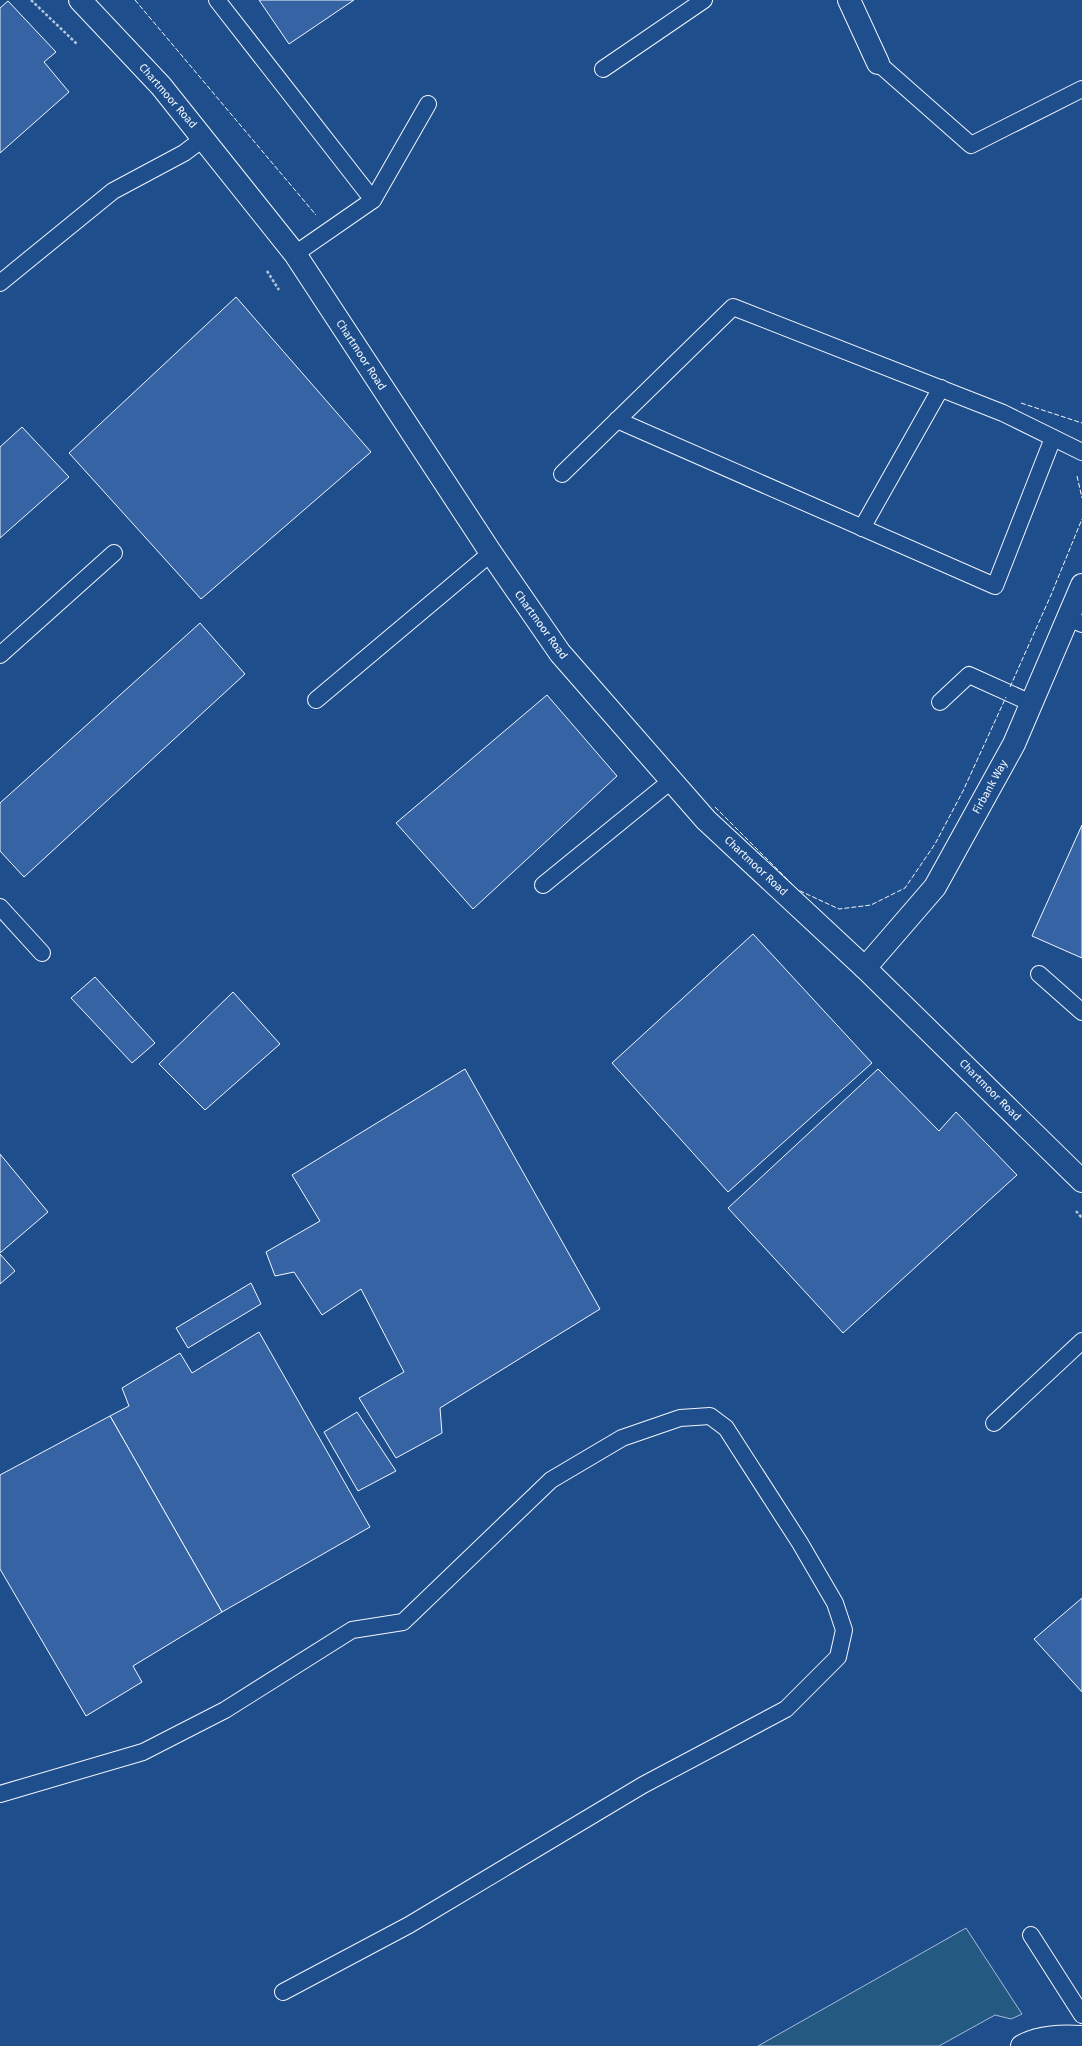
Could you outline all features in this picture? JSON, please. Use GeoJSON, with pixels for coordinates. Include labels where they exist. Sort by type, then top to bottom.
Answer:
{"type":"FeatureCollection","features":[{"type":"Feature","properties":{"kind":"street","name":"Chartmoor Road"},"geometry":{"type":"LineString","coordinates":[[80,0],[161,86],[295,254],[491,553],[560,653],[706,820],[865,968],[1082,1181]]}},
{"type":"Feature","properties":{"kind":"street"},"geometry":{"type":"LineString","coordinates":[[849,0],[878,63]]}},
{"type":"Feature","properties":{"kind":"street","name":"Firbank Way"},"geometry":{"type":"LineString","coordinates":[[865,968],[935,887],[1014,744],[1031,703],[1075,621],[1082,585]]}},
{"type":"Feature","properties":{"kind":"street"},"geometry":{"type":"LineString","coordinates":[[1022,2046],[1031,2041],[1063,2036],[1082,2038]]}},
{"type":"Feature","properties":{"kind":"lane"},"geometry":{"type":"LineString","coordinates":[[217,0],[373,200]]}},
{"type":"Feature","properties":{"kind":"lane"},"geometry":{"type":"LineString","coordinates":[[603,69],[704,0]]}},
{"type":"Feature","properties":{"kind":"lane"},"geometry":{"type":"LineString","coordinates":[[878,63],[971,145],[1082,89]]}},
{"type":"Feature","properties":{"kind":"lane"},"geometry":{"type":"LineString","coordinates":[[295,254],[373,200],[428,104]]}},
{"type":"Feature","properties":{"kind":"lane"},"geometry":{"type":"LineString","coordinates":[[0,284],[113,191],[184,153],[204,138]]}},
{"type":"Feature","properties":{"kind":"lane"},"geometry":{"type":"LineString","coordinates":[[562,474],[732,307],[1002,413],[1082,452]]}},
{"type":"Feature","properties":{"kind":"lane"},"geometry":{"type":"LineString","coordinates":[[862,528],[941,388]]}},
{"type":"Feature","properties":{"kind":"lane"},"geometry":{"type":"LineString","coordinates":[[617,420],[995,586],[1053,438]]}},
{"type":"Feature","properties":{"kind":"lane"},"geometry":{"type":"LineString","coordinates":[[0,655],[114,553]]}},
{"type":"Feature","properties":{"kind":"lane"},"geometry":{"type":"LineString","coordinates":[[316,700],[491,553]]}},
{"type":"Feature","properties":{"kind":"lane"},"geometry":{"type":"LineString","coordinates":[[940,702],[968,675],[1031,703]]}},
{"type":"Feature","properties":{"kind":"lane"},"geometry":{"type":"LineString","coordinates":[[543,885],[672,780]]}},
{"type":"Feature","properties":{"kind":"lane"},"geometry":{"type":"LineString","coordinates":[[0,907],[42,953]]}},
{"type":"Feature","properties":{"kind":"lane"},"geometry":{"type":"LineString","coordinates":[[1039,974],[1082,1012]]}},
{"type":"Feature","properties":{"kind":"lane"},"geometry":{"type":"LineString","coordinates":[[994,1423],[1082,1341]]}},
{"type":"Feature","properties":{"kind":"lane"},"geometry":{"type":"LineString","coordinates":[[0,1794],[143,1752],[225,1710],[352,1630],[403,1622],[551,1480],[622,1438],[680,1418],[710,1416],[726,1428],[800,1543],[835,1603],[844,1630],[838,1657],[786,1709],[643,1785],[409,1924],[283,1992]]}},
{"type":"Feature","properties":{"kind":"lane"},"geometry":{"type":"LineString","coordinates":[[1031,1935],[1082,2015]]}},
{"type":"Feature","properties":{"kind":"shaded area"},"geometry":{"type":"Polygon","coordinates":[[[966,1928],[1022,2014],[1011,2019],[995,2015],[939,2046],[758,2046],[966,1928]]]}},
{"type":"Feature","properties":{"kind":"building"},"geometry":{"type":"Polygon","coordinates":[[[259,0],[354,0],[289,44],[259,0]]]}},
{"type":"Feature","properties":{"kind":"building"},"geometry":{"type":"Polygon","coordinates":[[[8,1],[56,52],[44,62],[69,92],[0,153],[0,8],[8,1]]]}},
{"type":"Feature","properties":{"kind":"building"},"geometry":{"type":"Polygon","coordinates":[[[236,297],[371,452],[201,599],[69,453],[236,297]]]}},
{"type":"Feature","properties":{"kind":"building"},"geometry":{"type":"Polygon","coordinates":[[[22,427],[69,477],[0,538],[0,447],[22,427]]]}},
{"type":"Feature","properties":{"kind":"building"},"geometry":{"type":"Polygon","coordinates":[[[200,623],[245,674],[24,877],[0,851],[0,803],[200,623]]]}},
{"type":"Feature","properties":{"kind":"building"},"geometry":{"type":"Polygon","coordinates":[[[547,695],[617,776],[473,909],[396,823],[547,695]]]}},
{"type":"Feature","properties":{"kind":"building"},"geometry":{"type":"Polygon","coordinates":[[[1082,825],[1082,958],[1032,936],[1082,825]]]}},
{"type":"Feature","properties":{"kind":"building"},"geometry":{"type":"Polygon","coordinates":[[[753,934],[872,1063],[728,1192],[612,1063],[753,934]]]}},
{"type":"Feature","properties":{"kind":"building"},"geometry":{"type":"Polygon","coordinates":[[[95,977],[155,1043],[132,1063],[71,998],[95,977]]]}},
{"type":"Feature","properties":{"kind":"building"},"geometry":{"type":"Polygon","coordinates":[[[233,992],[280,1044],[205,1110],[159,1064],[233,992]]]}},
{"type":"Feature","properties":{"kind":"building"},"geometry":{"type":"Polygon","coordinates":[[[465,1069],[600,1309],[440,1408],[442,1433],[396,1458],[359,1398],[404,1372],[361,1289],[322,1315],[294,1272],[275,1276],[266,1252],[320,1221],[292,1175],[465,1069]]]}},
{"type":"Feature","properties":{"kind":"building"},"geometry":{"type":"Polygon","coordinates":[[[878,1069],[939,1131],[956,1112],[1017,1175],[843,1333],[728,1208],[878,1069]]]}},
{"type":"Feature","properties":{"kind":"building"},"geometry":{"type":"Polygon","coordinates":[[[0,1154],[48,1212],[0,1253],[0,1154]]]}},
{"type":"Feature","properties":{"kind":"building"},"geometry":{"type":"Polygon","coordinates":[[[0,1254],[15,1271],[0,1284],[0,1254]]]}},
{"type":"Feature","properties":{"kind":"building"},"geometry":{"type":"Polygon","coordinates":[[[251,1283],[261,1304],[188,1348],[176,1328],[251,1283]]]}},
{"type":"Feature","properties":{"kind":"building"},"geometry":{"type":"Polygon","coordinates":[[[259,1332],[370,1527],[222,1612],[110,1416],[129,1406],[122,1388],[180,1353],[192,1373],[259,1332]]]}},
{"type":"Feature","properties":{"kind":"building"},"geometry":{"type":"Polygon","coordinates":[[[357,1412],[396,1471],[358,1491],[324,1432],[357,1412]]]}},
{"type":"Feature","properties":{"kind":"building"},"geometry":{"type":"Polygon","coordinates":[[[110,1416],[222,1612],[133,1666],[142,1682],[86,1716],[0,1569],[0,1475],[110,1416]]]}},
{"type":"Feature","properties":{"kind":"building"},"geometry":{"type":"Polygon","coordinates":[[[1082,1598],[1082,1692],[1034,1639],[1082,1598]]]}},
{"type":"Feature","properties":{"kind":"fence"},"geometry":{"type":"LineString","coordinates":[[135,0],[316,215]]}},
{"type":"Feature","properties":{"kind":"fence"},"geometry":{"type":"LineString","coordinates":[[1021,403],[1082,423]]}},
{"type":"Feature","properties":{"kind":"fence"},"geometry":{"type":"LineString","coordinates":[[1077,476],[1082,498]]}},
{"type":"Feature","properties":{"kind":"fence"},"geometry":{"type":"LineString","coordinates":[[1010,687],[1051,595],[1082,519]]}},
{"type":"Feature","properties":{"kind":"fence"},"geometry":{"type":"LineString","coordinates":[[715,807],[798,890],[839,909],[871,905],[905,888],[935,844],[963,791],[1006,697]]}}]}
